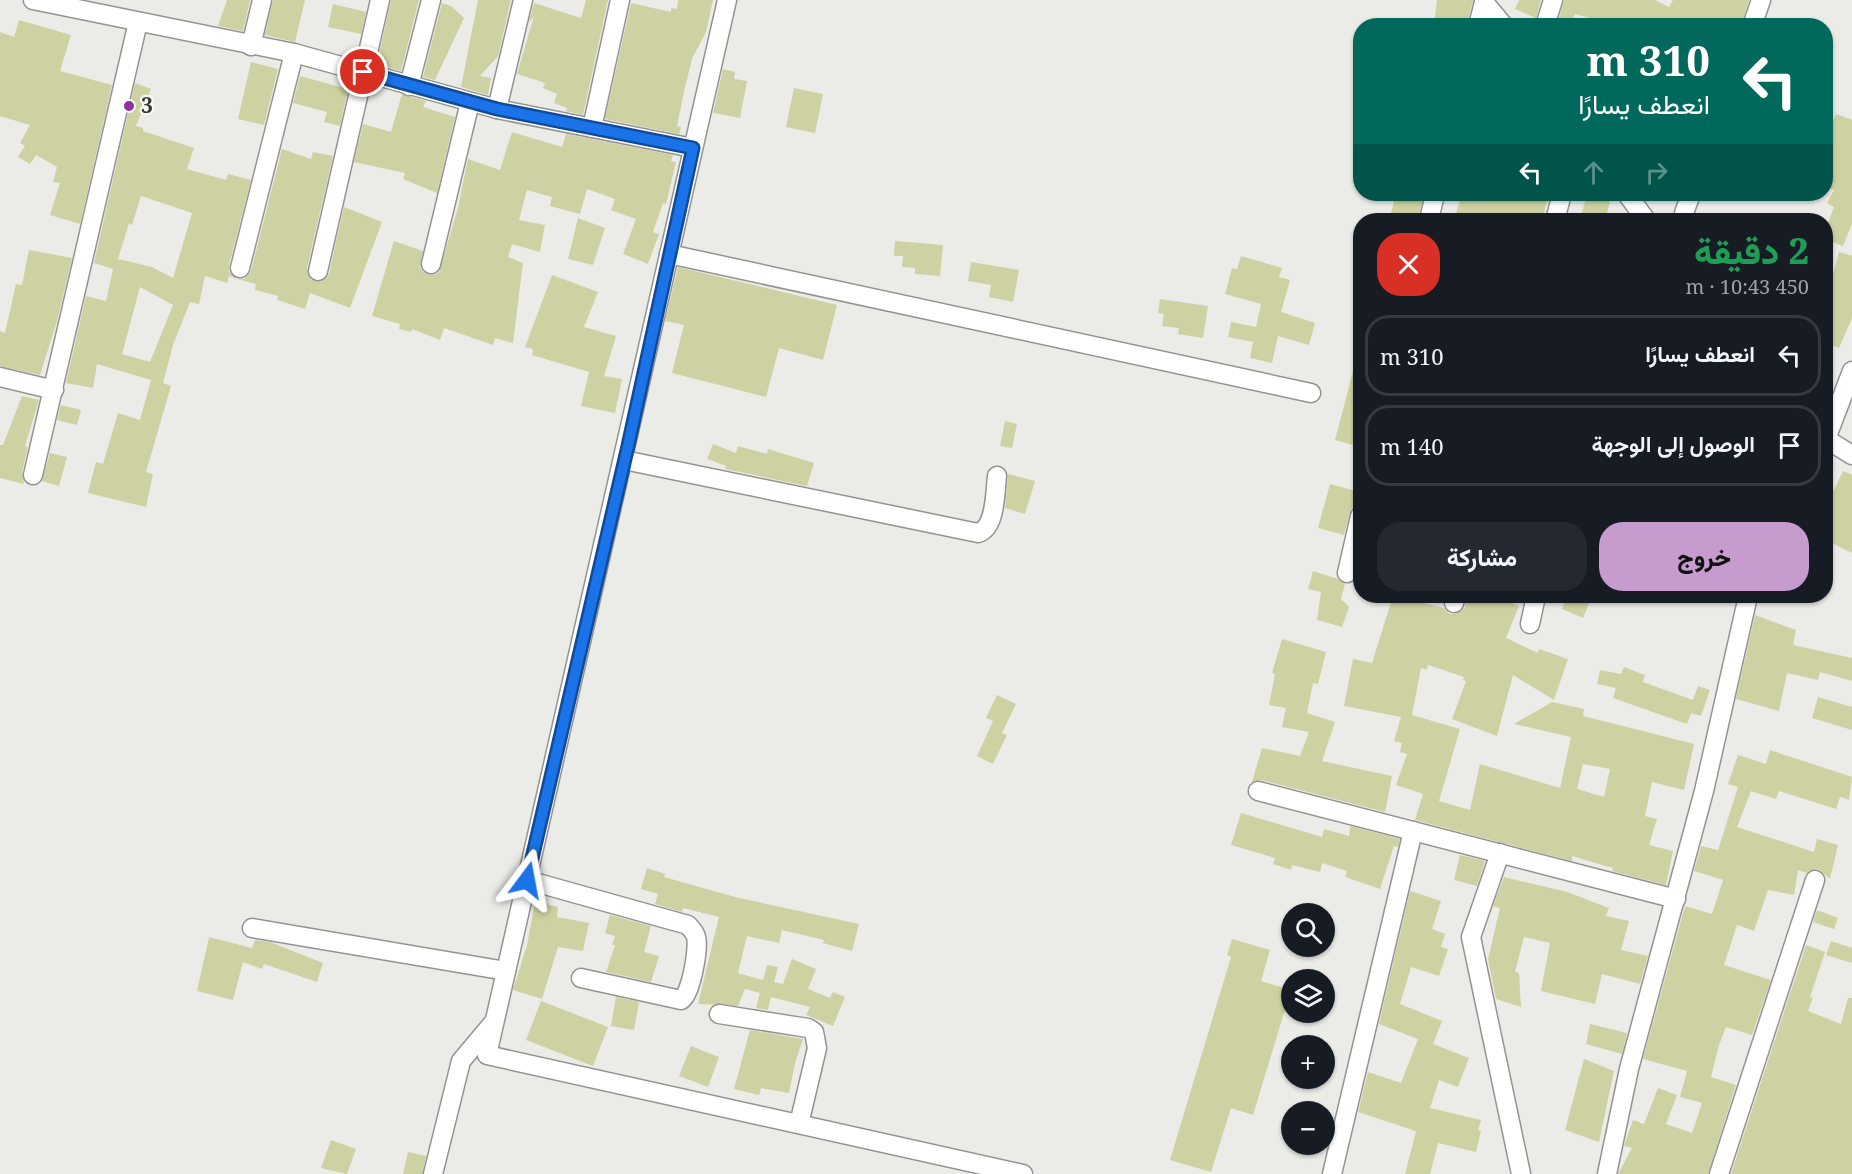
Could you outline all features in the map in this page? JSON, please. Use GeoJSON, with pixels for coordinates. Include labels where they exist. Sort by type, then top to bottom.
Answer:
{"type":"FeatureCollection","features":[{"type":"Feature","properties":{"kind":"street"},"geometry":{"type":"LineString","coordinates":[[33,0],[250,46],[294,53],[497,109],[693,148]]}},
{"type":"Feature","properties":{"kind":"street"},"geometry":{"type":"LineString","coordinates":[[250,46],[262,0]]}},
{"type":"Feature","properties":{"kind":"street"},"geometry":{"type":"LineString","coordinates":[[318,271],[380,0]]}},
{"type":"Feature","properties":{"kind":"street"},"geometry":{"type":"LineString","coordinates":[[409,86],[431,0]]}},
{"type":"Feature","properties":{"kind":"street"},"geometry":{"type":"LineString","coordinates":[[497,109],[523,0]]}},
{"type":"Feature","properties":{"kind":"street"},"geometry":{"type":"LineString","coordinates":[[592,128],[620,0]]}},
{"type":"Feature","properties":{"kind":"street"},"geometry":{"type":"LineString","coordinates":[[727,0],[487,1055],[1023,1174]]}},
{"type":"Feature","properties":{"kind":"street"},"geometry":{"type":"LineString","coordinates":[[1547,18],[1553,0]]}},
{"type":"Feature","properties":{"kind":"street"},"geometry":{"type":"LineString","coordinates":[[1755,18],[1761,0]]}},
{"type":"Feature","properties":{"kind":"street"},"geometry":{"type":"LineString","coordinates":[[1480,18],[1484,2],[1497,18]]}},
{"type":"Feature","properties":{"kind":"street"},"geometry":{"type":"LineString","coordinates":[[33,475],[138,22]]}},
{"type":"Feature","properties":{"kind":"street"},"geometry":{"type":"LineString","coordinates":[[240,268],[294,53]]}},
{"type":"Feature","properties":{"kind":"street"},"geometry":{"type":"LineString","coordinates":[[431,264],[470,102]]}},
{"type":"Feature","properties":{"kind":"street"},"geometry":{"type":"LineString","coordinates":[[1684,213],[1688,201]]}},
{"type":"Feature","properties":{"kind":"street"},"geometry":{"type":"LineString","coordinates":[[669,254],[1311,393]]}},
{"type":"Feature","properties":{"kind":"street"},"geometry":{"type":"LineString","coordinates":[[1833,421],[1852,371]]}},
{"type":"Feature","properties":{"kind":"street"},"geometry":{"type":"LineString","coordinates":[[0,377],[54,390]]}},
{"type":"Feature","properties":{"kind":"street"},"geometry":{"type":"LineString","coordinates":[[1833,443],[1852,455]]}},
{"type":"Feature","properties":{"kind":"street"},"geometry":{"type":"LineString","coordinates":[[624,460],[978,533],[983,531],[990,522],[998,476]]}},
{"type":"Feature","properties":{"kind":"street"},"geometry":{"type":"LineString","coordinates":[[1347,573],[1353,547]]}},
{"type":"Feature","properties":{"kind":"street"},"geometry":{"type":"LineString","coordinates":[[1530,624],[1534,603]]}},
{"type":"Feature","properties":{"kind":"street"},"geometry":{"type":"LineString","coordinates":[[1607,1174],[1629,1070],[1704,791],[1746,603]]}},
{"type":"Feature","properties":{"kind":"street"},"geometry":{"type":"LineString","coordinates":[[1258,791],[1676,899]]}},
{"type":"Feature","properties":{"kind":"street"},"geometry":{"type":"LineString","coordinates":[[1332,1174],[1413,831]]}},
{"type":"Feature","properties":{"kind":"street"},"geometry":{"type":"LineString","coordinates":[[1500,853],[1471,937],[1521,1174]]}},
{"type":"Feature","properties":{"kind":"street"},"geometry":{"type":"LineString","coordinates":[[527,880],[688,925],[696,935],[697,949],[688,994],[681,1000],[581,978]]}},
{"type":"Feature","properties":{"kind":"street"},"geometry":{"type":"LineString","coordinates":[[1719,1174],[1815,880]]}},
{"type":"Feature","properties":{"kind":"street"},"geometry":{"type":"LineString","coordinates":[[252,928],[506,970]]}},
{"type":"Feature","properties":{"kind":"street"},"geometry":{"type":"LineString","coordinates":[[720,1014],[808,1028],[814,1032],[817,1048],[799,1124]]}},
{"type":"Feature","properties":{"kind":"street"},"geometry":{"type":"LineString","coordinates":[[434,1174],[461,1061],[495,1020]]}},
{"type":"Feature","properties":{"kind":"building"},"geometry":{"type":"Polygon","coordinates":[[[227,0],[250,0],[243,31],[218,26],[227,0]]]}},
{"type":"Feature","properties":{"kind":"building"},"geometry":{"type":"Polygon","coordinates":[[[273,0],[305,0],[295,42],[265,35],[273,0]]]}},
{"type":"Feature","properties":{"kind":"building"},"geometry":{"type":"Polygon","coordinates":[[[391,0],[419,0],[401,71],[377,64],[391,0]]]}},
{"type":"Feature","properties":{"kind":"building"},"geometry":{"type":"Polygon","coordinates":[[[478,0],[511,0],[498,56],[480,76],[491,78],[488,95],[461,87],[478,0]]]}},
{"type":"Feature","properties":{"kind":"building"},"geometry":{"type":"Polygon","coordinates":[[[586,0],[608,0],[583,115],[566,111],[567,108],[554,103],[557,94],[543,88],[545,83],[517,74],[534,16],[529,22],[534,3],[581,18],[586,0]]]}},
{"type":"Feature","properties":{"kind":"building"},"geometry":{"type":"Polygon","coordinates":[[[678,0],[713,0],[706,32],[692,59],[677,126],[681,127],[679,134],[605,119],[631,3],[671,12],[671,8],[677,9],[678,0]]]}},
{"type":"Feature","properties":{"kind":"building"},"geometry":{"type":"Polygon","coordinates":[[[1437,0],[1473,0],[1469,18],[1435,18],[1437,0]]]}},
{"type":"Feature","properties":{"kind":"building"},"geometry":{"type":"Polygon","coordinates":[[[1519,0],[1541,0],[1536,18],[1515,9],[1519,0]]]}},
{"type":"Feature","properties":{"kind":"building"},"geometry":{"type":"Polygon","coordinates":[[[1564,0],[1655,0],[1669,7],[1673,0],[1749,0],[1743,18],[1590,18],[1575,14],[1573,18],[1559,18],[1564,0]]]}},
{"type":"Feature","properties":{"kind":"building"},"geometry":{"type":"Polygon","coordinates":[[[442,3],[451,6],[464,18],[435,80],[423,77],[442,3]]]}},
{"type":"Feature","properties":{"kind":"building"},"geometry":{"type":"Polygon","coordinates":[[[333,4],[366,12],[361,34],[328,27],[333,4]]]}},
{"type":"Feature","properties":{"kind":"building"},"geometry":{"type":"Polygon","coordinates":[[[19,20],[71,35],[60,71],[112,85],[80,224],[50,215],[60,183],[53,182],[57,167],[36,155],[30,164],[18,157],[25,146],[20,143],[30,125],[0,116],[0,32],[14,37],[19,20]]]}},
{"type":"Feature","properties":{"kind":"building"},"geometry":{"type":"Polygon","coordinates":[[[251,62],[278,69],[264,125],[238,119],[251,62]]]}},
{"type":"Feature","properties":{"kind":"building"},"geometry":{"type":"Polygon","coordinates":[[[723,69],[735,72],[734,79],[747,81],[740,118],[713,113],[723,69]]]}},
{"type":"Feature","properties":{"kind":"building"},"geometry":{"type":"Polygon","coordinates":[[[300,76],[348,89],[340,126],[324,122],[327,112],[293,103],[300,76]]]}},
{"type":"Feature","properties":{"kind":"building"},"geometry":{"type":"Polygon","coordinates":[[[135,83],[151,89],[136,126],[143,128],[143,131],[194,148],[187,169],[226,180],[228,174],[251,180],[229,265],[229,272],[237,279],[229,276],[227,283],[205,276],[199,304],[190,302],[173,345],[163,383],[171,386],[146,472],[153,474],[146,507],[88,493],[96,462],[103,464],[118,413],[140,420],[151,380],[97,364],[93,388],[66,383],[86,296],[106,301],[113,269],[94,263],[135,83]],[[141,196],[132,225],[129,223],[118,259],[152,267],[173,278],[192,213],[141,196]],[[140,287],[122,354],[150,362],[173,305],[140,287]]]}},
{"type":"Feature","properties":{"kind":"building"},"geometry":{"type":"Polygon","coordinates":[[[794,88],[823,94],[815,133],[786,127],[794,88]]]}},
{"type":"Feature","properties":{"kind":"building"},"geometry":{"type":"Polygon","coordinates":[[[402,94],[426,101],[423,107],[455,117],[437,193],[403,179],[405,173],[354,162],[363,124],[391,132],[402,94]]]}},
{"type":"Feature","properties":{"kind":"building"},"geometry":{"type":"Polygon","coordinates":[[[1836,114],[1852,120],[1852,223],[1843,246],[1833,242],[1832,213],[1834,207],[1827,203],[1833,201],[1834,190],[1833,122],[1836,114]]]}},
{"type":"Feature","properties":{"kind":"building"},"geometry":{"type":"Polygon","coordinates":[[[512,132],[562,147],[566,134],[673,155],[671,161],[676,162],[666,204],[663,203],[653,232],[659,234],[648,264],[623,254],[636,219],[611,210],[615,199],[587,189],[580,214],[550,206],[552,197],[527,190],[519,220],[545,225],[540,252],[512,244],[508,257],[523,263],[513,343],[495,338],[493,345],[444,328],[440,340],[412,329],[411,332],[399,329],[400,324],[372,316],[394,241],[423,251],[420,267],[424,273],[434,275],[439,272],[458,208],[468,159],[500,170],[512,132]]]}},
{"type":"Feature","properties":{"kind":"building"},"geometry":{"type":"Polygon","coordinates":[[[282,149],[311,159],[313,152],[333,156],[307,268],[311,280],[321,282],[329,274],[344,207],[382,222],[350,308],[310,293],[305,309],[277,300],[278,296],[255,290],[256,284],[237,279],[244,279],[251,271],[282,149]]]}},
{"type":"Feature","properties":{"kind":"building"},"geometry":{"type":"Polygon","coordinates":[[[1394,201],[1422,201],[1420,213],[1391,213],[1394,201]]]}},
{"type":"Feature","properties":{"kind":"building"},"geometry":{"type":"Polygon","coordinates":[[[1460,201],[1547,201],[1544,213],[1456,213],[1460,201]]]}},
{"type":"Feature","properties":{"kind":"building"},"geometry":{"type":"Polygon","coordinates":[[[1585,201],[1610,201],[1607,213],[1582,213],[1585,201]]]}},
{"type":"Feature","properties":{"kind":"building"},"geometry":{"type":"Polygon","coordinates":[[[578,218],[605,228],[593,265],[568,259],[578,218]]]}},
{"type":"Feature","properties":{"kind":"building"},"geometry":{"type":"Polygon","coordinates":[[[895,241],[943,245],[940,276],[915,274],[915,268],[902,267],[903,256],[894,256],[895,241]]]}},
{"type":"Feature","properties":{"kind":"building"},"geometry":{"type":"Polygon","coordinates":[[[29,250],[72,258],[57,321],[40,375],[0,366],[0,331],[5,333],[16,284],[22,285],[29,250]]]}},
{"type":"Feature","properties":{"kind":"building"},"geometry":{"type":"Polygon","coordinates":[[[1839,252],[1852,256],[1852,318],[1839,348],[1833,346],[1833,274],[1839,252]]]}},
{"type":"Feature","properties":{"kind":"building"},"geometry":{"type":"Polygon","coordinates":[[[1241,256],[1282,268],[1279,277],[1290,280],[1281,312],[1315,323],[1309,345],[1278,336],[1272,363],[1250,358],[1253,342],[1228,337],[1231,322],[1256,327],[1261,304],[1225,294],[1232,268],[1237,269],[1241,256]]]}},
{"type":"Feature","properties":{"kind":"building"},"geometry":{"type":"Polygon","coordinates":[[[971,262],[1019,270],[1013,302],[989,297],[991,285],[968,281],[971,262]]]}},
{"type":"Feature","properties":{"kind":"building"},"geometry":{"type":"Polygon","coordinates":[[[678,267],[837,305],[823,360],[779,348],[766,397],[672,373],[684,325],[665,321],[678,267]]]}},
{"type":"Feature","properties":{"kind":"building"},"geometry":{"type":"Polygon","coordinates":[[[552,275],[598,292],[584,327],[616,336],[604,376],[622,379],[615,413],[581,406],[589,372],[532,355],[533,349],[525,347],[552,275]]]}},
{"type":"Feature","properties":{"kind":"building"},"geometry":{"type":"Polygon","coordinates":[[[1160,299],[1208,306],[1203,338],[1178,334],[1179,328],[1162,326],[1164,314],[1158,313],[1160,299]]]}},
{"type":"Feature","properties":{"kind":"building"},"geometry":{"type":"Polygon","coordinates":[[[1353,371],[1353,445],[1335,440],[1353,371]]]}},
{"type":"Feature","properties":{"kind":"building"},"geometry":{"type":"Polygon","coordinates":[[[22,396],[39,400],[25,446],[28,447],[22,472],[24,484],[0,478],[0,445],[3,445],[22,396]]]}},
{"type":"Feature","properties":{"kind":"building"},"geometry":{"type":"Polygon","coordinates":[[[61,405],[81,410],[77,425],[57,420],[61,405]]]}},
{"type":"Feature","properties":{"kind":"building"},"geometry":{"type":"Polygon","coordinates":[[[1005,421],[1017,424],[1012,448],[1000,446],[1005,421]]]}},
{"type":"Feature","properties":{"kind":"building"},"geometry":{"type":"Polygon","coordinates":[[[713,444],[736,453],[738,446],[767,454],[768,449],[814,463],[807,486],[725,469],[726,466],[707,459],[713,444]]]}},
{"type":"Feature","properties":{"kind":"building"},"geometry":{"type":"Polygon","coordinates":[[[50,453],[67,457],[59,486],[42,481],[50,453]]]}},
{"type":"Feature","properties":{"kind":"building"},"geometry":{"type":"Polygon","coordinates":[[[1843,471],[1852,475],[1852,553],[1833,544],[1833,492],[1843,471]]]}},
{"type":"Feature","properties":{"kind":"building"},"geometry":{"type":"Polygon","coordinates":[[[1008,474],[1035,481],[1025,514],[1005,508],[1008,474]]]}},
{"type":"Feature","properties":{"kind":"building"},"geometry":{"type":"Polygon","coordinates":[[[1330,484],[1353,490],[1353,508],[1344,535],[1318,528],[1330,484]]]}},
{"type":"Feature","properties":{"kind":"building"},"geometry":{"type":"Polygon","coordinates":[[[1313,571],[1338,579],[1345,584],[1341,599],[1349,607],[1342,627],[1317,620],[1321,592],[1308,589],[1313,571]]]}},
{"type":"Feature","properties":{"kind":"building"},"geometry":{"type":"Polygon","coordinates":[[[1391,603],[1423,603],[1444,608],[1450,614],[1456,614],[1465,607],[1466,603],[1512,603],[1519,606],[1506,638],[1538,653],[1539,649],[1568,659],[1554,700],[1513,675],[1497,736],[1452,719],[1466,681],[1463,680],[1464,677],[1428,665],[1427,670],[1421,668],[1412,715],[1460,729],[1439,801],[1470,810],[1480,764],[1560,788],[1571,737],[1514,724],[1552,702],[1584,709],[1583,716],[1694,744],[1684,790],[1652,782],[1645,816],[1657,819],[1649,845],[1673,851],[1666,885],[1612,871],[1613,868],[1572,856],[1572,861],[1415,820],[1423,794],[1396,785],[1407,754],[1400,752],[1402,743],[1394,741],[1401,717],[1344,706],[1353,659],[1372,663],[1391,603]],[[1583,764],[1577,789],[1604,797],[1610,769],[1583,764]]]}},
{"type":"Feature","properties":{"kind":"building"},"geometry":{"type":"Polygon","coordinates":[[[1564,603],[1589,603],[1583,618],[1562,609],[1564,603]]]}},
{"type":"Feature","properties":{"kind":"building"},"geometry":{"type":"Polygon","coordinates":[[[1755,615],[1796,630],[1793,645],[1852,658],[1852,681],[1820,672],[1818,680],[1787,673],[1779,711],[1736,699],[1755,615]]]}},
{"type":"Feature","properties":{"kind":"building"},"geometry":{"type":"Polygon","coordinates":[[[1282,639],[1326,652],[1318,684],[1313,683],[1307,713],[1335,722],[1322,761],[1392,776],[1385,812],[1261,780],[1252,782],[1262,748],[1300,756],[1309,732],[1282,727],[1286,708],[1269,705],[1275,674],[1272,673],[1282,639]]]}},
{"type":"Feature","properties":{"kind":"building"},"geometry":{"type":"Polygon","coordinates":[[[1624,667],[1645,675],[1643,682],[1693,700],[1698,686],[1710,690],[1701,716],[1691,713],[1687,724],[1613,698],[1616,688],[1597,684],[1600,670],[1621,674],[1624,667]]]}},
{"type":"Feature","properties":{"kind":"building"},"geometry":{"type":"Polygon","coordinates":[[[997,695],[1016,704],[1002,733],[1007,735],[993,764],[977,756],[993,721],[986,718],[997,695]]]}},
{"type":"Feature","properties":{"kind":"building"},"geometry":{"type":"Polygon","coordinates":[[[1818,697],[1852,707],[1852,730],[1812,718],[1818,697]]]}},
{"type":"Feature","properties":{"kind":"building"},"geometry":{"type":"Polygon","coordinates":[[[1770,750],[1852,777],[1849,800],[1840,797],[1836,809],[1779,791],[1776,799],[1751,791],[1737,827],[1814,852],[1817,839],[1838,845],[1830,879],[1818,869],[1807,873],[1798,870],[1794,895],[1768,890],[1754,931],[1737,925],[1724,965],[1771,980],[1752,1035],[1726,1027],[1719,1045],[1711,1077],[1736,1085],[1708,1174],[1618,1174],[1632,1148],[1624,1146],[1633,1120],[1644,1124],[1658,1088],[1677,1095],[1666,1124],[1692,1133],[1702,1103],[1680,1097],[1687,1071],[1643,1059],[1685,906],[1712,914],[1723,880],[1694,871],[1701,846],[1718,850],[1738,787],[1728,784],[1738,755],[1766,764],[1770,750]]]}},
{"type":"Feature","properties":{"kind":"building"},"geometry":{"type":"Polygon","coordinates":[[[1241,813],[1322,837],[1324,829],[1349,836],[1350,826],[1400,839],[1398,847],[1394,846],[1380,889],[1345,877],[1347,871],[1322,863],[1320,872],[1292,865],[1291,870],[1273,864],[1275,858],[1231,845],[1241,813]]]}},
{"type":"Feature","properties":{"kind":"building"},"geometry":{"type":"Polygon","coordinates":[[[1460,855],[1485,861],[1477,886],[1454,880],[1460,855]]]}},
{"type":"Feature","properties":{"kind":"building"},"geometry":{"type":"Polygon","coordinates":[[[647,868],[665,874],[664,877],[735,897],[859,924],[852,951],[823,943],[824,940],[782,930],[779,943],[747,936],[738,973],[763,980],[767,965],[778,967],[774,982],[783,984],[792,959],[816,969],[808,989],[830,998],[833,992],[845,997],[833,1026],[806,1015],[810,1007],[771,997],[768,1010],[756,1008],[760,993],[745,989],[738,1006],[698,1004],[719,917],[683,908],[682,912],[655,904],[658,894],[641,889],[647,868]]]}},
{"type":"Feature","properties":{"kind":"building"},"geometry":{"type":"Polygon","coordinates":[[[1504,877],[1567,892],[1609,908],[1606,916],[1629,921],[1621,950],[1648,956],[1640,984],[1602,974],[1595,1004],[1541,991],[1550,943],[1524,937],[1515,972],[1519,973],[1521,1007],[1496,999],[1488,959],[1500,908],[1493,906],[1504,877]]]}},
{"type":"Feature","properties":{"kind":"building"},"geometry":{"type":"Polygon","coordinates":[[[1410,891],[1441,901],[1432,929],[1445,934],[1441,947],[1448,949],[1439,976],[1411,967],[1400,1004],[1442,1021],[1433,1044],[1469,1058],[1458,1087],[1439,1080],[1430,1108],[1481,1120],[1476,1152],[1438,1143],[1430,1174],[1405,1174],[1416,1131],[1358,1112],[1368,1072],[1401,1083],[1418,1039],[1379,1024],[1410,891]]]}},
{"type":"Feature","properties":{"kind":"building"},"geometry":{"type":"Polygon","coordinates":[[[535,902],[558,907],[557,917],[589,923],[583,951],[558,947],[542,999],[513,990],[527,945],[535,902]]]}},
{"type":"Feature","properties":{"kind":"building"},"geometry":{"type":"Polygon","coordinates":[[[1817,910],[1838,918],[1834,929],[1813,922],[1817,910]]]}},
{"type":"Feature","properties":{"kind":"building"},"geometry":{"type":"Polygon","coordinates":[[[610,915],[651,926],[644,952],[659,956],[651,982],[606,972],[615,945],[612,945],[615,936],[605,933],[610,915]]]}},
{"type":"Feature","properties":{"kind":"building"},"geometry":{"type":"Polygon","coordinates":[[[209,937],[252,948],[255,940],[270,942],[323,963],[317,982],[264,964],[262,969],[243,962],[233,1000],[197,991],[209,937]]]}},
{"type":"Feature","properties":{"kind":"building"},"geometry":{"type":"Polygon","coordinates":[[[1232,939],[1270,950],[1261,981],[1281,987],[1281,1023],[1253,1115],[1231,1108],[1211,1172],[1170,1160],[1231,957],[1227,955],[1232,939]]]}},
{"type":"Feature","properties":{"kind":"building"},"geometry":{"type":"Polygon","coordinates":[[[1831,941],[1852,948],[1852,963],[1826,955],[1831,941]]]}},
{"type":"Feature","properties":{"kind":"building"},"geometry":{"type":"Polygon","coordinates":[[[1806,945],[1825,952],[1810,997],[1813,998],[1808,1011],[1841,1024],[1848,998],[1852,998],[1852,1174],[1731,1174],[1806,945]]]}},
{"type":"Feature","properties":{"kind":"building"},"geometry":{"type":"Polygon","coordinates":[[[616,997],[639,1002],[634,1030],[611,1026],[616,997]]]}},
{"type":"Feature","properties":{"kind":"building"},"geometry":{"type":"Polygon","coordinates":[[[541,1001],[608,1027],[593,1066],[526,1040],[541,1001]]]}},
{"type":"Feature","properties":{"kind":"building"},"geometry":{"type":"Polygon","coordinates":[[[1590,1024],[1627,1033],[1622,1054],[1586,1044],[1590,1024]]]}},
{"type":"Feature","properties":{"kind":"building"},"geometry":{"type":"Polygon","coordinates":[[[750,1030],[803,1039],[789,1093],[761,1088],[759,1095],[734,1089],[750,1030]]]}},
{"type":"Feature","properties":{"kind":"building"},"geometry":{"type":"Polygon","coordinates":[[[691,1046],[719,1057],[708,1087],[679,1076],[691,1046]]]}},
{"type":"Feature","properties":{"kind":"building"},"geometry":{"type":"Polygon","coordinates":[[[1584,1059],[1614,1071],[1599,1142],[1565,1130],[1584,1059]]]}},
{"type":"Feature","properties":{"kind":"building"},"geometry":{"type":"Polygon","coordinates":[[[331,1140],[356,1149],[347,1174],[321,1168],[331,1140]]]}},
{"type":"Feature","properties":{"kind":"building"},"geometry":{"type":"Polygon","coordinates":[[[408,1152],[426,1156],[422,1174],[403,1174],[408,1152]]]}},
{"type":"Feature","properties":{"kind":"place","name":"3"},"geometry":{"type":"Point","coordinates":[129,106]}},
{"type":"Feature","properties":{"kind":"route"},"geometry":{"type":"LineString","coordinates":[[363,72],[497,109],[693,148],[640,379],[628,446],[527,880]]}}]}
